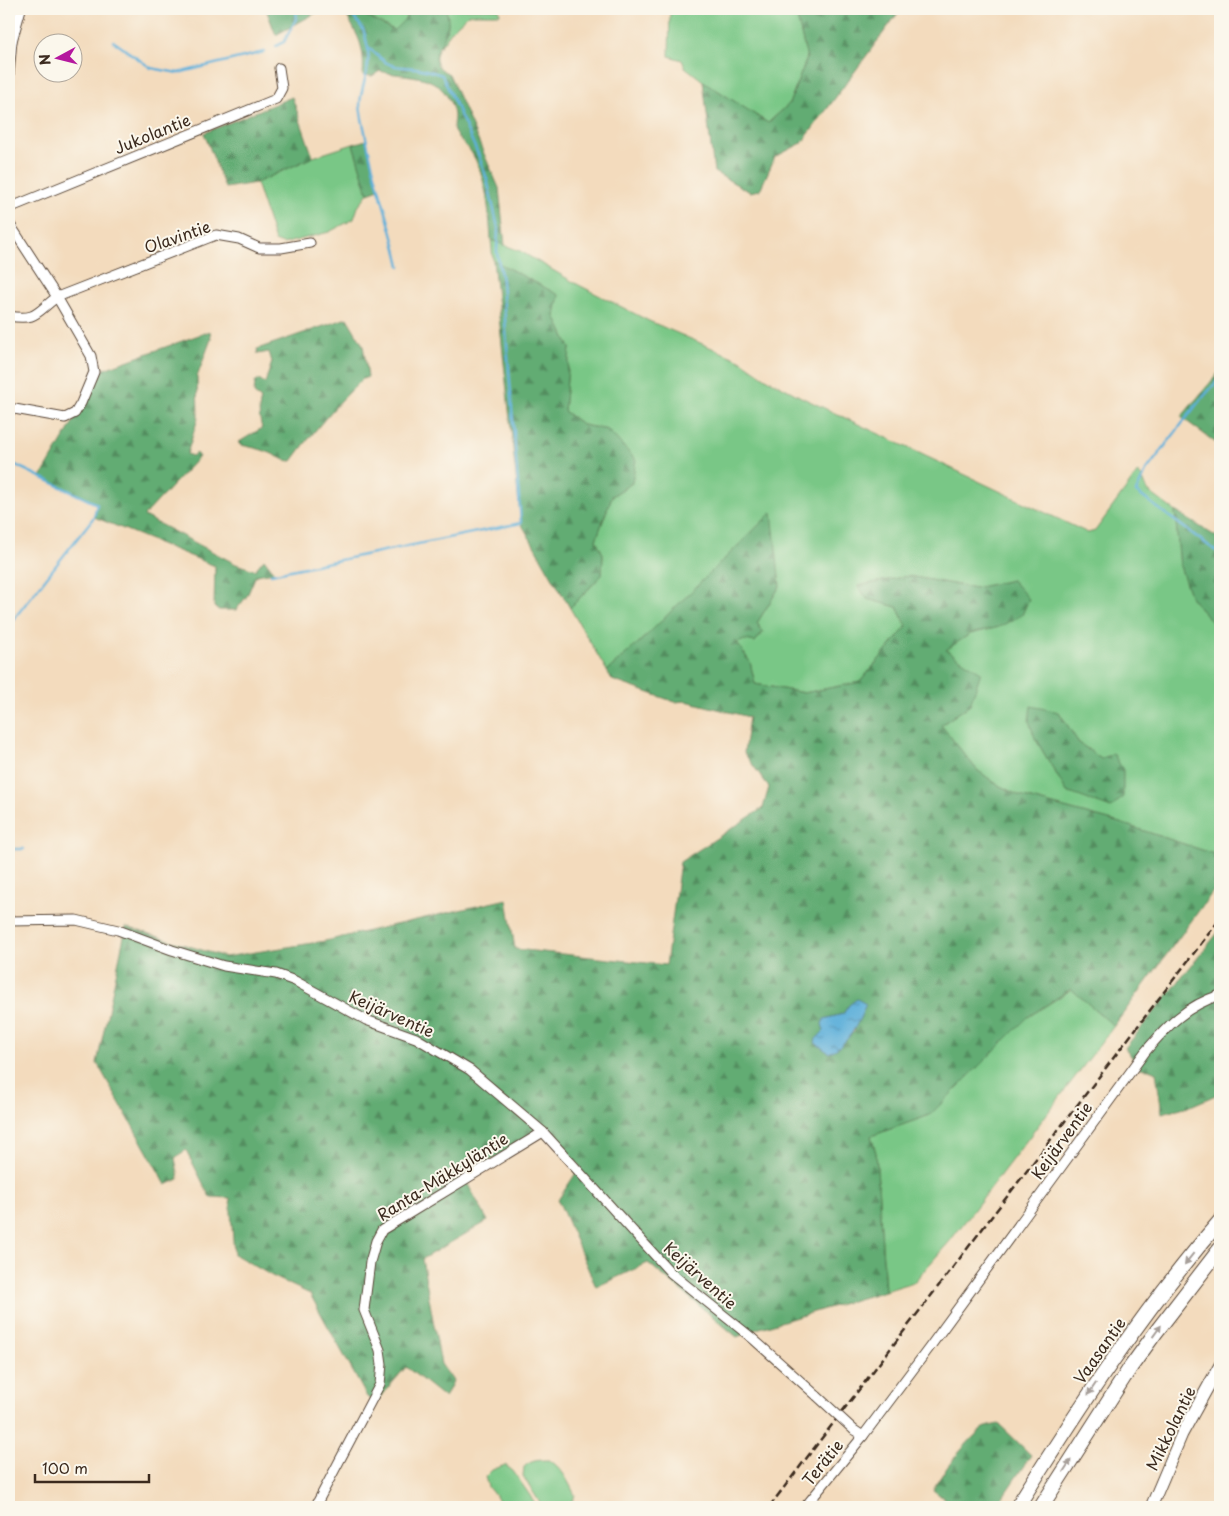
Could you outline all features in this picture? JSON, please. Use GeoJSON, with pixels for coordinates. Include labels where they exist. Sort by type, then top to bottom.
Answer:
{"type":"FeatureCollection","features":[{"type":"Feature","properties":{"kind":"highway","name":"Vaasantie"},"geometry":{"type":"LineString","coordinates":[[1017,1507],[1092,1389],[1157,1300],[1220,1222]]}},
{"type":"Feature","properties":{"kind":"highway"},"geometry":{"type":"LineString","coordinates":[[1041,1507],[1130,1368],[1167,1316],[1220,1249]]}},
{"type":"Feature","properties":{"kind":"main road","name":"Mikkolantie"},"geometry":{"type":"LineString","coordinates":[[1151,1507],[1182,1434],[1220,1365]]}},
{"type":"Feature","properties":{"kind":"street"},"geometry":{"type":"LineString","coordinates":[[9,75],[10,41],[21,9]]}},
{"type":"Feature","properties":{"kind":"street","name":"Jukolantie"},"geometry":{"type":"LineString","coordinates":[[9,208],[276,98],[282,88],[279,68]]}},
{"type":"Feature","properties":{"kind":"street"},"geometry":{"type":"LineString","coordinates":[[9,223],[57,297],[91,356],[94,372],[75,413],[65,418],[9,408]]}},
{"type":"Feature","properties":{"kind":"street","name":"Olavintie"},"geometry":{"type":"LineString","coordinates":[[57,297],[216,235],[239,239],[259,248],[281,248],[310,242]]}},
{"type":"Feature","properties":{"kind":"street"},"geometry":{"type":"LineString","coordinates":[[9,316],[22,318],[36,316],[57,297]]}},
{"type":"Feature","properties":{"kind":"street","name":"Keijärventie"},"geometry":{"type":"LineString","coordinates":[[9,922],[47,919],[76,920],[118,930],[172,950],[224,966],[276,974],[295,982],[366,1020],[416,1038],[470,1070],[543,1132],[671,1273],[752,1338],[863,1436],[930,1348],[1145,1052],[1183,1012],[1220,995]]}},
{"type":"Feature","properties":{"kind":"street","name":"Ranta-Mäkkyläntie"},"geometry":{"type":"LineString","coordinates":[[314,1507],[380,1384],[382,1364],[380,1350],[364,1310],[370,1262],[376,1241],[382,1230],[543,1132]]}},
{"type":"Feature","properties":{"kind":"street","name":"Terätie"},"geometry":{"type":"LineString","coordinates":[[805,1507],[863,1436]]}},
{"type":"Feature","properties":{"kind":"green space"},"geometry":{"type":"Polygon","coordinates":[[[266,9],[323,9],[276,35],[266,9]]]}},
{"type":"Feature","properties":{"kind":"green space"},"geometry":{"type":"Polygon","coordinates":[[[343,9],[363,9],[366,16],[394,30],[406,18],[406,9],[446,9],[448,25],[437,51],[437,63],[441,69],[449,74],[499,188],[505,245],[491,240],[486,196],[478,165],[473,155],[454,131],[453,111],[447,96],[436,84],[426,79],[380,71],[372,76],[363,75],[363,55],[359,40],[343,9]]]}},
{"type":"Feature","properties":{"kind":"green space"},"geometry":{"type":"Polygon","coordinates":[[[363,9],[406,9],[406,18],[394,30],[366,16],[363,9]]]}},
{"type":"Feature","properties":{"kind":"green space"},"geometry":{"type":"Polygon","coordinates":[[[446,9],[499,9],[500,14],[469,14],[453,29],[440,47],[448,25],[446,9]]]}},
{"type":"Feature","properties":{"kind":"green space"},"geometry":{"type":"Polygon","coordinates":[[[670,9],[795,9],[807,58],[789,104],[768,123],[703,81],[685,67],[682,60],[669,56],[670,9]]]}},
{"type":"Feature","properties":{"kind":"green space"},"geometry":{"type":"Polygon","coordinates":[[[795,9],[901,9],[802,143],[775,157],[760,190],[750,192],[714,172],[703,81],[768,123],[789,104],[807,58],[795,9]]]}},
{"type":"Feature","properties":{"kind":"green space"},"geometry":{"type":"Polygon","coordinates":[[[292,97],[313,157],[256,183],[225,188],[204,133],[292,97]]]}},
{"type":"Feature","properties":{"kind":"green space"},"geometry":{"type":"Polygon","coordinates":[[[366,140],[379,189],[368,193],[353,144],[366,140]]]}},
{"type":"Feature","properties":{"kind":"green space"},"geometry":{"type":"Polygon","coordinates":[[[353,144],[368,193],[358,207],[354,219],[329,232],[283,244],[275,241],[256,183],[313,157],[353,144]]]}},
{"type":"Feature","properties":{"kind":"green space"},"geometry":{"type":"Polygon","coordinates":[[[491,240],[520,251],[575,283],[649,321],[740,360],[766,378],[801,397],[1088,533],[1095,531],[1138,472],[1148,491],[1175,511],[1180,566],[1191,598],[1220,629],[1220,856],[1120,823],[1020,796],[998,785],[977,770],[941,725],[970,705],[945,650],[970,634],[999,627],[1012,580],[975,588],[908,576],[858,586],[867,599],[897,607],[907,627],[860,682],[804,693],[755,684],[750,662],[737,643],[745,639],[755,642],[763,632],[757,623],[780,586],[646,636],[607,671],[570,608],[602,575],[603,554],[596,540],[612,496],[632,483],[608,430],[583,425],[564,411],[570,348],[555,316],[558,295],[493,260],[491,240]],[[1059,712],[1035,738],[1067,792],[1082,796],[1101,759],[1078,742],[1059,712]]]}},
{"type":"Feature","properties":{"kind":"green space"},"geometry":{"type":"Polygon","coordinates":[[[493,260],[559,295],[555,316],[570,348],[564,411],[583,425],[608,430],[636,460],[632,483],[612,496],[596,540],[603,554],[602,575],[570,608],[521,523],[493,260]]]}},
{"type":"Feature","properties":{"kind":"green space"},"geometry":{"type":"Polygon","coordinates":[[[347,318],[363,345],[368,377],[353,388],[334,408],[292,461],[285,460],[269,452],[241,445],[239,442],[262,428],[259,413],[261,399],[254,394],[255,382],[258,380],[265,383],[272,362],[269,352],[258,354],[257,349],[347,318]]]}},
{"type":"Feature","properties":{"kind":"green space"},"geometry":{"type":"Polygon","coordinates":[[[210,331],[211,339],[197,377],[198,418],[187,454],[192,456],[196,453],[199,457],[144,516],[236,564],[255,570],[264,559],[274,572],[256,575],[247,596],[236,610],[219,610],[214,607],[215,566],[94,517],[97,504],[41,477],[104,369],[210,331]]]}},
{"type":"Feature","properties":{"kind":"green space"},"geometry":{"type":"Polygon","coordinates":[[[1220,371],[1220,446],[1181,417],[1220,371]]]}},
{"type":"Feature","properties":{"kind":"green space"},"geometry":{"type":"Polygon","coordinates":[[[1175,511],[1220,539],[1220,629],[1191,598],[1180,566],[1175,511]]]}},
{"type":"Feature","properties":{"kind":"green space"},"geometry":{"type":"Polygon","coordinates":[[[772,512],[780,586],[757,623],[763,632],[755,642],[745,640],[737,643],[750,662],[755,684],[804,693],[860,682],[907,626],[897,607],[867,599],[858,586],[908,576],[975,588],[1012,580],[1029,599],[1022,615],[999,627],[970,634],[946,650],[981,672],[970,705],[941,725],[977,770],[998,785],[1020,796],[1120,823],[1220,856],[1220,882],[1114,1026],[1071,989],[1028,1017],[930,1115],[871,1136],[876,1153],[885,1291],[760,1328],[737,1337],[648,1263],[596,1287],[558,1200],[580,1167],[544,1128],[464,1177],[488,1221],[422,1259],[441,1364],[453,1381],[445,1398],[406,1367],[375,1403],[367,1397],[310,1294],[272,1276],[234,1254],[230,1198],[210,1197],[186,1150],[175,1158],[179,1179],[166,1185],[97,1063],[126,927],[225,957],[325,941],[507,899],[515,949],[666,965],[680,862],[763,808],[769,787],[744,753],[749,717],[686,701],[675,702],[612,680],[607,671],[646,636],[772,512]],[[849,1005],[843,1014],[824,1019],[824,1031],[816,1039],[846,1039],[855,1031],[849,1005]]]}},
{"type":"Feature","properties":{"kind":"green space"},"geometry":{"type":"Polygon","coordinates":[[[1031,706],[1059,712],[1078,742],[1101,759],[1113,753],[1123,770],[1123,797],[1111,808],[1067,792],[1035,738],[1029,721],[1031,706]]]}},
{"type":"Feature","properties":{"kind":"green space"},"geometry":{"type":"Polygon","coordinates":[[[1220,930],[1220,1093],[1193,1105],[1162,1113],[1156,1072],[1140,1068],[1125,1048],[1220,930]]]}},
{"type":"Feature","properties":{"kind":"green space"},"geometry":{"type":"Polygon","coordinates":[[[1072,989],[1114,1026],[950,1241],[914,1282],[885,1291],[876,1153],[871,1136],[930,1115],[1028,1017],[1072,989]]]}},
{"type":"Feature","properties":{"kind":"green space"},"geometry":{"type":"Polygon","coordinates":[[[999,1424],[1031,1455],[996,1507],[955,1507],[933,1490],[956,1457],[978,1433],[986,1427],[999,1424]]]}},
{"type":"Feature","properties":{"kind":"green space"},"geometry":{"type":"Polygon","coordinates":[[[549,1460],[562,1471],[575,1495],[573,1500],[565,1507],[542,1506],[523,1476],[524,1467],[529,1463],[549,1460]]]}},
{"type":"Feature","properties":{"kind":"green space"},"geometry":{"type":"Polygon","coordinates":[[[505,1465],[513,1471],[538,1507],[504,1507],[488,1487],[485,1477],[492,1470],[505,1465]]]}},
{"type":"Feature","properties":{"kind":"water"},"geometry":{"type":"Polygon","coordinates":[[[857,999],[866,1004],[856,1026],[847,1039],[829,1053],[815,1043],[816,1039],[824,1031],[822,1024],[824,1019],[843,1014],[849,1005],[857,999]]]}},
{"type":"Feature","properties":{"kind":"waterway"},"geometry":{"type":"LineString","coordinates":[[276,46],[284,42],[296,19],[297,9]]}},
{"type":"Feature","properties":{"kind":"waterway"},"geometry":{"type":"LineString","coordinates":[[271,574],[521,523],[502,281],[497,252],[498,228],[487,179],[478,154],[442,75],[422,69],[394,66],[384,61],[368,48],[363,29],[348,9]]}},
{"type":"Feature","properties":{"kind":"waterway"},"geometry":{"type":"LineString","coordinates":[[113,41],[151,68],[178,73],[264,52]]}},
{"type":"Feature","properties":{"kind":"waterway"},"geometry":{"type":"LineString","coordinates":[[368,49],[368,65],[360,99],[360,109],[368,149],[400,266]]}},
{"type":"Feature","properties":{"kind":"waterway"},"geometry":{"type":"LineString","coordinates":[[1220,378],[1197,404],[1146,471],[1136,492],[1220,554]]}},
{"type":"Feature","properties":{"kind":"waterway"},"geometry":{"type":"LineString","coordinates":[[9,462],[97,504],[94,517],[9,625]]}},
{"type":"Feature","properties":{"kind":"waterway"},"geometry":{"type":"LineString","coordinates":[[9,849],[24,849]]}},
{"type":"Feature","properties":{"kind":"railway"},"geometry":{"type":"LineString","coordinates":[[769,1507],[1220,919]]}}]}
